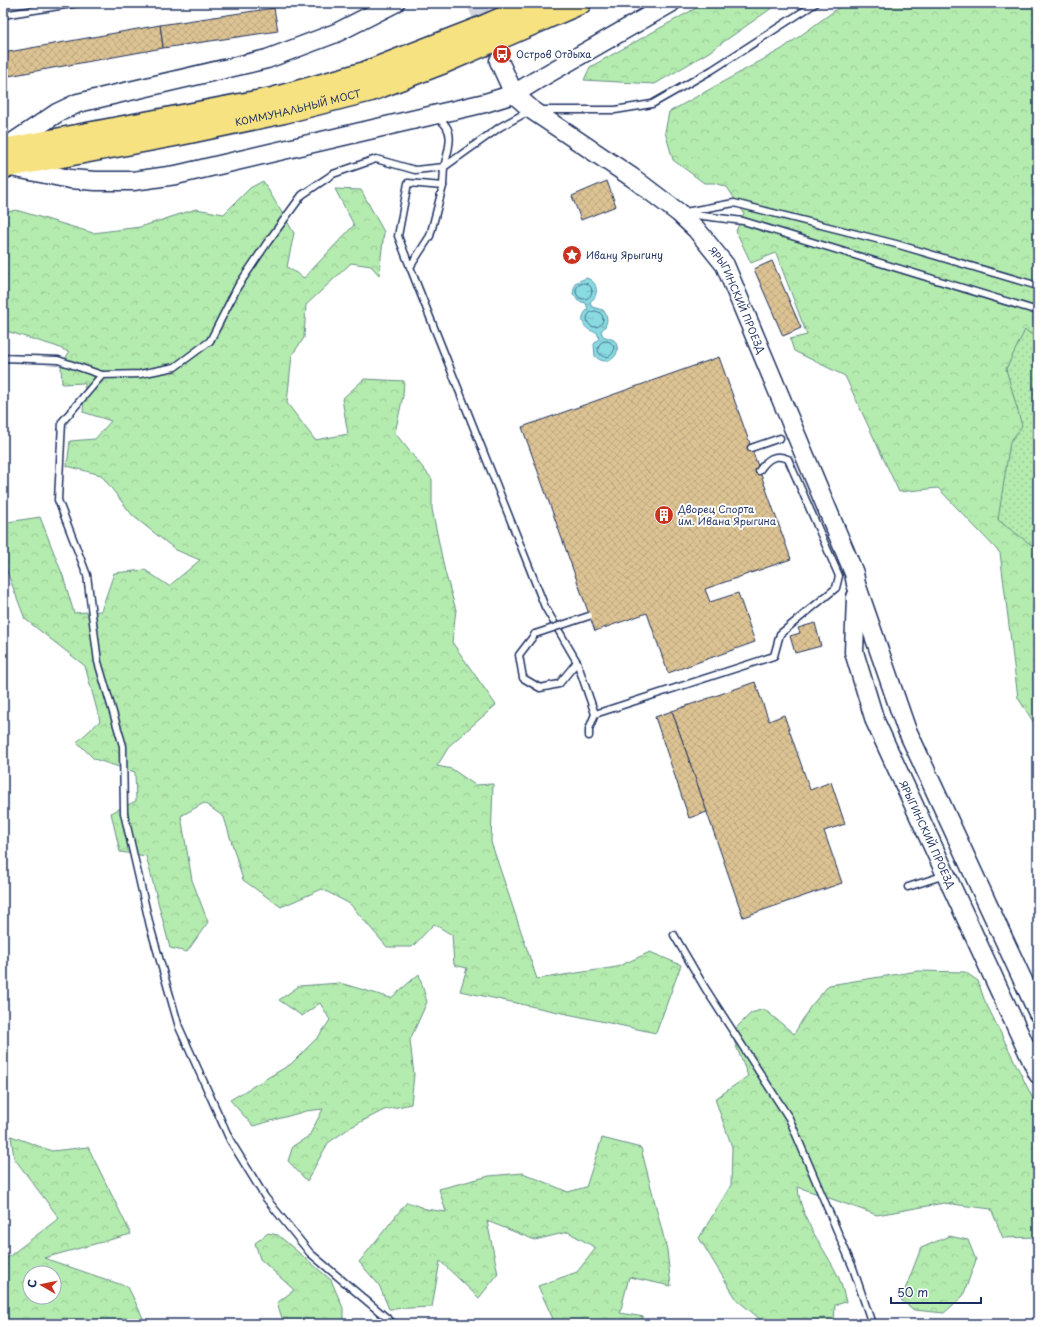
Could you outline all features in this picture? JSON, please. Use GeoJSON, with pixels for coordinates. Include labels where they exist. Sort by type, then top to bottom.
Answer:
{"type":"FeatureCollection","features":[{"type":"Feature","properties":{"kind":"highway","name":"КОММУНАЛЬНЫЙ МОСТ"},"geometry":{"type":"LineString","coordinates":[[4,158],[287,95],[365,73],[478,29],[538,3]]}},
{"type":"Feature","properties":{"kind":"highway","name":"КОММУНАЛЬНЫЙ МОСТ"},"geometry":{"type":"LineString","coordinates":[[4,158],[180,134],[284,112],[371,90],[444,62],[580,3]]}},
{"type":"Feature","properties":{"kind":"main road"},"geometry":{"type":"LineString","coordinates":[[4,158],[57,113],[78,103],[267,59],[336,33],[395,3]]}},
{"type":"Feature","properties":{"kind":"main road"},"geometry":{"type":"LineString","coordinates":[[4,158],[70,179],[133,181],[176,175],[485,103],[514,94],[671,3]]}},
{"type":"Feature","properties":{"kind":"main road"},"geometry":{"type":"LineString","coordinates":[[499,61],[514,94]]}},
{"type":"Feature","properties":{"kind":"main road","name":"ЯРЫГИНСКИЙ ПРОЕЗД"},"geometry":{"type":"LineString","coordinates":[[514,94],[532,110],[633,178],[679,213],[696,229],[725,265],[854,573],[856,584],[899,711],[1038,1013]]}},
{"type":"Feature","properties":{"kind":"main road","name":"ЯРЫГИНСКИЙ ПРОЕЗД"},"geometry":{"type":"LineString","coordinates":[[856,584],[854,652],[875,721],[1038,1074]]}},
{"type":"Feature","properties":{"kind":"main road"},"geometry":{"type":"LineString","coordinates":[[875,721],[899,711]]}},
{"type":"Feature","properties":{"kind":"lane"},"geometry":{"type":"LineString","coordinates":[[3,10],[6,3]]}},
{"type":"Feature","properties":{"kind":"lane"},"geometry":{"type":"LineString","coordinates":[[3,15],[78,3]]}},
{"type":"Feature","properties":{"kind":"lane"},"geometry":{"type":"LineString","coordinates":[[3,358],[58,360],[102,375],[140,374],[175,367],[210,341],[238,286],[266,243],[302,195],[333,174],[376,160],[415,170],[444,168],[500,127],[532,110],[615,110],[652,104],[712,70],[816,3]]}},
{"type":"Feature","properties":{"kind":"lane"},"geometry":{"type":"LineString","coordinates":[[410,267],[430,236],[443,186],[444,168],[450,142],[449,130],[444,122],[431,115]]}},
{"type":"Feature","properties":{"kind":"lane"},"geometry":{"type":"LineString","coordinates":[[443,186],[408,182],[398,236],[545,607],[577,662],[595,714],[589,729],[589,736]]}},
{"type":"Feature","properties":{"kind":"lane"},"geometry":{"type":"LineString","coordinates":[[679,213],[734,203],[896,244],[1038,286]]}},
{"type":"Feature","properties":{"kind":"lane"},"geometry":{"type":"LineString","coordinates":[[679,213],[743,222],[1038,311]]}},
{"type":"Feature","properties":{"kind":"lane"},"geometry":{"type":"LineString","coordinates":[[102,375],[62,422],[58,500],[88,575],[98,662],[123,746],[124,814],[150,926],[179,1027],[230,1140],[265,1197],[310,1253],[394,1324]]}},
{"type":"Feature","properties":{"kind":"lane"},"geometry":{"type":"LineString","coordinates":[[751,448],[780,438]]}},
{"type":"Feature","properties":{"kind":"lane"},"geometry":{"type":"LineString","coordinates":[[595,714],[774,656],[780,634],[836,588],[839,576],[788,459],[782,456],[775,456],[766,460],[759,471]]}},
{"type":"Feature","properties":{"kind":"lane"},"geometry":{"type":"LineString","coordinates":[[577,662],[559,684],[540,688],[523,678],[520,655],[535,634],[589,616]]}},
{"type":"Feature","properties":{"kind":"lane"},"geometry":{"type":"LineString","coordinates":[[908,887],[945,875]]}},
{"type":"Feature","properties":{"kind":"lane"},"geometry":{"type":"LineString","coordinates":[[674,935],[705,988],[789,1118],[853,1268],[872,1324]]}},
{"type":"Feature","properties":{"kind":"green space"},"geometry":{"type":"Polygon","coordinates":[[[705,3],[779,3],[709,52],[655,84],[584,80],[590,67],[705,3]]]}},
{"type":"Feature","properties":{"kind":"green space"},"geometry":{"type":"Polygon","coordinates":[[[845,3],[1038,3],[1038,729],[1018,698],[1000,553],[938,488],[899,492],[845,376],[794,351],[790,339],[807,335],[776,253],[751,263],[736,231],[744,213],[727,187],[714,183],[704,183],[673,160],[665,132],[669,112],[782,49],[845,3]]]}},
{"type":"Feature","properties":{"kind":"green space"},"geometry":{"type":"Polygon","coordinates":[[[263,181],[294,233],[287,267],[304,278],[354,225],[335,189],[361,190],[384,232],[379,275],[371,266],[351,263],[306,305],[304,338],[292,355],[287,403],[315,440],[348,434],[342,399],[364,379],[404,381],[403,396],[395,433],[432,479],[432,509],[445,572],[456,610],[452,642],[496,705],[450,745],[437,766],[452,769],[475,785],[493,784],[491,842],[537,979],[617,967],[650,952],[681,965],[656,1033],[460,991],[467,968],[454,965],[452,935],[434,924],[412,947],[387,947],[350,904],[322,889],[281,907],[243,880],[224,817],[204,803],[181,816],[192,880],[208,922],[187,952],[170,948],[146,856],[120,852],[111,813],[136,801],[135,772],[94,759],[77,742],[100,721],[85,666],[25,619],[3,561],[3,542],[8,522],[40,517],[63,576],[74,613],[101,611],[114,573],[145,570],[169,586],[200,560],[176,550],[133,516],[101,475],[67,466],[70,441],[95,439],[111,421],[83,412],[85,383],[62,384],[61,367],[69,352],[55,346],[3,330],[3,213],[16,210],[93,233],[140,227],[196,209],[224,214],[250,188],[263,181]]]}},
{"type":"Feature","properties":{"kind":"green space"},"geometry":{"type":"Polygon","coordinates":[[[1025,330],[1038,338],[1038,546],[1033,546],[998,520],[1010,442],[1022,426],[1006,369],[1025,330]]]}},
{"type":"Feature","properties":{"kind":"green space"},"geometry":{"type":"Polygon","coordinates":[[[918,971],[965,972],[978,981],[984,999],[1038,1109],[1038,1237],[1003,1238],[991,1209],[944,1203],[877,1215],[798,1187],[803,1211],[839,1278],[846,1302],[835,1305],[834,1324],[766,1324],[737,1300],[699,1238],[731,1185],[732,1147],[715,1099],[748,1076],[731,1033],[751,1013],[764,1009],[794,1034],[810,1007],[829,985],[918,971]]]}},
{"type":"Feature","properties":{"kind":"green space"},"geometry":{"type":"Polygon","coordinates":[[[419,974],[427,1002],[410,1040],[414,1075],[411,1104],[384,1110],[351,1127],[328,1143],[307,1181],[288,1161],[293,1146],[309,1136],[323,1109],[306,1111],[253,1126],[230,1100],[291,1064],[319,1036],[330,1020],[320,1003],[302,1016],[279,1000],[299,986],[340,983],[391,998],[419,974]]]}},
{"type":"Feature","properties":{"kind":"green space"},"geometry":{"type":"Polygon","coordinates":[[[11,1136],[52,1151],[88,1147],[131,1234],[44,1258],[128,1287],[146,1324],[3,1324],[3,1261],[59,1218],[14,1158],[11,1136]]]}},
{"type":"Feature","properties":{"kind":"green space"},"geometry":{"type":"Polygon","coordinates":[[[602,1138],[641,1148],[667,1250],[671,1286],[629,1277],[620,1313],[644,1317],[637,1324],[552,1324],[553,1319],[538,1286],[577,1272],[596,1248],[568,1232],[535,1240],[487,1221],[498,1274],[479,1298],[440,1261],[432,1307],[389,1309],[379,1285],[359,1262],[407,1202],[426,1209],[446,1212],[439,1189],[489,1176],[523,1173],[568,1192],[586,1187],[602,1138]]]}},
{"type":"Feature","properties":{"kind":"green space"},"geometry":{"type":"Polygon","coordinates":[[[268,1233],[278,1235],[331,1280],[343,1308],[343,1324],[284,1324],[277,1303],[294,1290],[260,1259],[255,1243],[268,1233]]]}},
{"type":"Feature","properties":{"kind":"green space"},"geometry":{"type":"Polygon","coordinates":[[[949,1236],[968,1240],[976,1260],[963,1296],[944,1313],[914,1310],[901,1300],[921,1248],[949,1236]]]}},
{"type":"Feature","properties":{"kind":"water"},"geometry":{"type":"Polygon","coordinates":[[[586,278],[593,282],[596,288],[595,296],[590,302],[592,307],[603,310],[607,318],[606,324],[601,331],[603,336],[614,340],[617,345],[616,355],[609,360],[600,360],[595,356],[594,344],[599,338],[597,332],[585,327],[583,316],[588,309],[586,303],[578,301],[573,294],[575,283],[586,278]]]}},
{"type":"Feature","properties":{"kind":"building"},"geometry":{"type":"Polygon","coordinates":[[[274,8],[278,31],[163,48],[160,25],[274,8]]]}},
{"type":"Feature","properties":{"kind":"building"},"geometry":{"type":"Polygon","coordinates":[[[160,25],[163,48],[3,77],[3,53],[160,25]]]}},
{"type":"Feature","properties":{"kind":"building"},"geometry":{"type":"Polygon","coordinates":[[[607,181],[616,206],[581,220],[572,196],[607,181]]]}},
{"type":"Feature","properties":{"kind":"building"},"geometry":{"type":"Polygon","coordinates":[[[772,261],[801,328],[783,336],[754,269],[772,261]]]}},
{"type":"Feature","properties":{"kind":"building","name":"Дворец Спорта им. Ивана Ярыгина"},"geometry":{"type":"Polygon","coordinates":[[[719,357],[791,559],[705,589],[710,602],[738,593],[755,642],[668,673],[647,613],[595,631],[522,427],[719,357]]]}},
{"type":"Feature","properties":{"kind":"building"},"geometry":{"type":"Polygon","coordinates":[[[815,623],[821,646],[795,653],[790,636],[800,633],[798,628],[815,623]]]}},
{"type":"Feature","properties":{"kind":"building"},"geometry":{"type":"Polygon","coordinates":[[[755,682],[769,721],[784,715],[810,790],[831,782],[845,824],[824,831],[842,883],[743,917],[672,711],[755,682]]]}},
{"type":"Feature","properties":{"kind":"building"},"geometry":{"type":"Polygon","coordinates":[[[672,711],[707,812],[689,818],[655,717],[672,711]]]}},
{"type":"Feature","properties":{"kind":"tunnel"},"geometry":{"type":"LineString","coordinates":[[476,3],[490,38]]}},
{"type":"Feature","properties":{"kind":"place","name":"Остров Отдыха"},"geometry":{"type":"Point","coordinates":[502,54]}},
{"type":"Feature","properties":{"kind":"place","name":"Ивану Ярыгину"},"geometry":{"type":"Point","coordinates":[572,255]}},
{"type":"Feature","properties":{"kind":"place","name":"Дворец Спорта им. Ивана Ярыгина"},"geometry":{"type":"Point","coordinates":[664,515]}}]}
